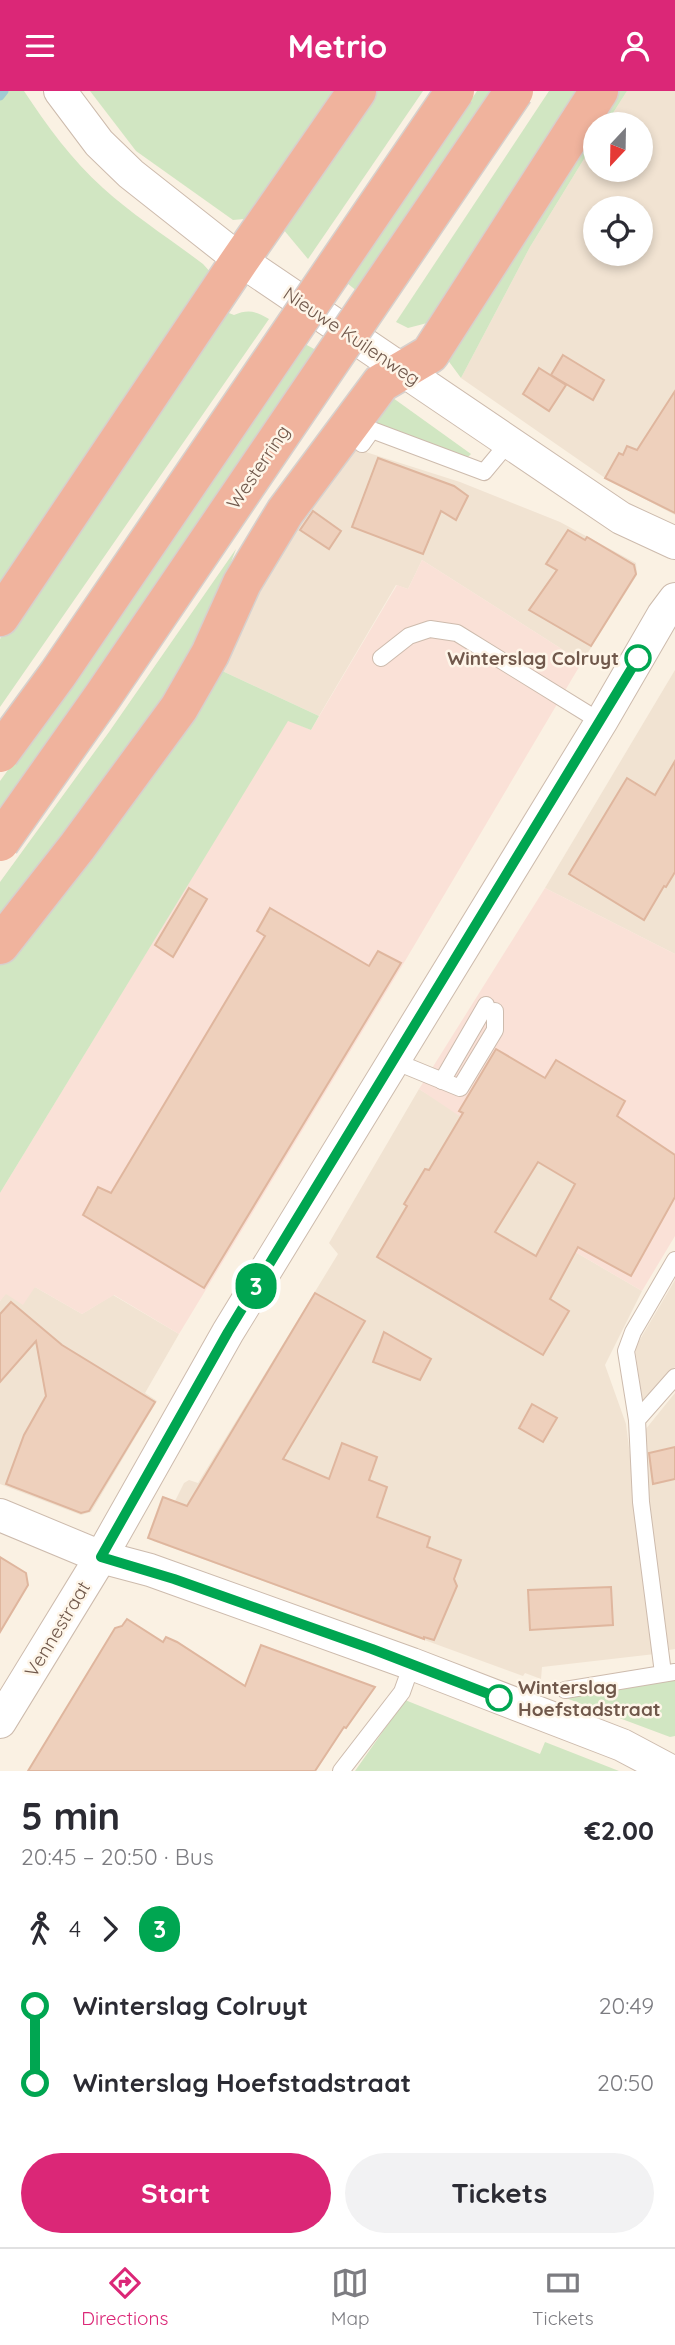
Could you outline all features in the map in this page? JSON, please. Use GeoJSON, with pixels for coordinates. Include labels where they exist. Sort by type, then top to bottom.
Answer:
{"type":"FeatureCollection","features":[{"type":"Feature","properties":{"kind":"highway"},"geometry":{"type":"LineString","coordinates":[[0,617],[357,91]]}},
{"type":"Feature","properties":{"kind":"highway"},"geometry":{"type":"LineString","coordinates":[[0,753],[58,674],[454,91]]}},
{"type":"Feature","properties":{"kind":"highway","name":"Westerring"},"geometry":{"type":"LineString","coordinates":[[0,842],[103,696],[514,91]]}},
{"type":"Feature","properties":{"kind":"highway"},"geometry":{"type":"LineString","coordinates":[[0,946],[179,708],[211,654],[242,583],[285,512],[381,383],[430,353],[599,91]]}},
{"type":"Feature","properties":{"kind":"street","name":"Nieuwe Kuilenweg"},"geometry":{"type":"LineString","coordinates":[[60,91],[99,143],[131,174],[240,260],[621,518],[675,543]]}},
{"type":"Feature","properties":{"kind":"street","name":"Vennestraat"},"geometry":{"type":"LineString","coordinates":[[0,1722],[101,1557],[228,1332],[675,599]]}},
{"type":"Feature","properties":{"kind":"street"},"geometry":{"type":"LineString","coordinates":[[0,1515],[101,1557],[150,1570],[412,1664],[622,1745],[671,1771]]}},
{"type":"Feature","properties":{"kind":"lane"},"geometry":{"type":"LineString","coordinates":[[362,445],[372,431],[484,472],[509,442]]}},
{"type":"Feature","properties":{"kind":"lane"},"geometry":{"type":"LineString","coordinates":[[381,658],[409,636],[430,629],[457,633],[601,722]]}},
{"type":"Feature","properties":{"kind":"lane"},"geometry":{"type":"LineString","coordinates":[[394,1061],[460,1088],[495,1030],[491,1008]]}},
{"type":"Feature","properties":{"kind":"lane"},"geometry":{"type":"LineString","coordinates":[[565,1690],[669,1673],[641,1502],[637,1420],[626,1351],[652,1298],[675,1260]]}},
{"type":"Feature","properties":{"kind":"lane"},"geometry":{"type":"LineString","coordinates":[[637,1420],[675,1377]]}},
{"type":"Feature","properties":{"kind":"lane"},"geometry":{"type":"LineString","coordinates":[[341,1771],[402,1692],[412,1664]]}},
{"type":"Feature","properties":{"kind":"shaded area"},"geometry":{"type":"Polygon","coordinates":[[[627,91],[675,91],[675,515],[605,478],[461,378],[530,247],[583,161],[583,182],[653,182],[653,112],[614,112],[627,91]]]}},
{"type":"Feature","properties":{"kind":"shaded area"},"geometry":{"type":"Polygon","coordinates":[[[350,447],[460,482],[560,522],[636,563],[637,575],[582,662],[422,560],[408,589],[396,585],[319,716],[218,669],[266,574],[350,447]]]}},
{"type":"Feature","properties":{"kind":"shaded area"},"geometry":{"type":"Polygon","coordinates":[[[422,560],[582,662],[179,1334],[114,1295],[82,1314],[35,1287],[23,1305],[6,1294],[0,1301],[0,1193],[288,720],[311,730],[397,585],[408,589],[422,560]]]}},
{"type":"Feature","properties":{"kind":"shaded area"},"geometry":{"type":"Polygon","coordinates":[[[675,670],[675,954],[545,888],[675,670]]]}},
{"type":"Feature","properties":{"kind":"shaded area"},"geometry":{"type":"Polygon","coordinates":[[[545,888],[675,954],[675,1236],[642,1291],[548,1236],[575,1184],[419,1089],[545,888]]]}},
{"type":"Feature","properties":{"kind":"shaded area"},"geometry":{"type":"Polygon","coordinates":[[[419,1089],[575,1184],[548,1236],[642,1291],[605,1365],[626,1424],[655,1654],[542,1667],[541,1679],[525,1673],[523,1676],[153,1541],[149,1532],[162,1496],[175,1501],[184,1483],[189,1480],[198,1483],[338,1254],[329,1243],[419,1089]]]}},
{"type":"Feature","properties":{"kind":"shaded area"},"geometry":{"type":"Polygon","coordinates":[[[675,1280],[675,1367],[643,1405],[635,1348],[675,1280]]]}},
{"type":"Feature","properties":{"kind":"shaded area"},"geometry":{"type":"Polygon","coordinates":[[[35,1287],[82,1314],[113,1295],[179,1334],[145,1393],[157,1401],[91,1512],[81,1515],[0,1484],[0,1301],[5,1294],[35,1287]]]}},
{"type":"Feature","properties":{"kind":"shaded area"},"geometry":{"type":"Polygon","coordinates":[[[675,1393],[675,1649],[669,1650],[642,1455],[645,1430],[675,1393]]]}},
{"type":"Feature","properties":{"kind":"green space"},"geometry":{"type":"Polygon","coordinates":[[[0,91],[24,91],[60,142],[103,188],[203,264],[212,274],[0,593],[0,91]]]}},
{"type":"Feature","properties":{"kind":"green space"},"geometry":{"type":"Polygon","coordinates":[[[90,91],[342,91],[257,211],[244,219],[233,220],[136,151],[90,91]]]}},
{"type":"Feature","properties":{"kind":"green space"},"geometry":{"type":"Polygon","coordinates":[[[370,91],[423,91],[308,259],[278,223],[370,91]]]}},
{"type":"Feature","properties":{"kind":"green space"},"geometry":{"type":"Polygon","coordinates":[[[477,91],[493,91],[358,292],[347,283],[477,91]]]}},
{"type":"Feature","properties":{"kind":"green space"},"geometry":{"type":"Polygon","coordinates":[[[549,91],[586,91],[431,322],[408,328],[396,322],[549,91]]]}},
{"type":"Feature","properties":{"kind":"green space"},"geometry":{"type":"Polygon","coordinates":[[[614,91],[627,91],[614,112],[601,112],[614,91]]]}},
{"type":"Feature","properties":{"kind":"green space"},"geometry":{"type":"Polygon","coordinates":[[[583,141],[583,161],[530,247],[461,378],[447,359],[583,141]]]}},
{"type":"Feature","properties":{"kind":"green space"},"geometry":{"type":"Polygon","coordinates":[[[221,310],[234,315],[252,312],[269,319],[0,707],[0,639],[221,310]]]}},
{"type":"Feature","properties":{"kind":"green space"},"geometry":{"type":"Polygon","coordinates":[[[305,344],[316,350],[0,810],[0,781],[84,665],[305,344]]]}},
{"type":"Feature","properties":{"kind":"green space"},"geometry":{"type":"Polygon","coordinates":[[[393,398],[471,454],[467,458],[369,420],[393,398]]]}},
{"type":"Feature","properties":{"kind":"green space"},"geometry":{"type":"Polygon","coordinates":[[[236,549],[201,642],[84,821],[0,924],[0,882],[109,732],[236,549]]]}},
{"type":"Feature","properties":{"kind":"green space"},"geometry":{"type":"Polygon","coordinates":[[[218,669],[319,716],[311,730],[288,721],[0,1193],[0,962],[218,669]]]}},
{"type":"Feature","properties":{"kind":"green space"},"geometry":{"type":"Polygon","coordinates":[[[675,1679],[675,1736],[670,1737],[547,1691],[551,1683],[580,1693],[675,1679]]]}},
{"type":"Feature","properties":{"kind":"green space"},"geometry":{"type":"Polygon","coordinates":[[[405,1700],[540,1754],[545,1742],[619,1771],[355,1771],[405,1700]]]}},
{"type":"Feature","properties":{"kind":"building"},"geometry":{"type":"Polygon","coordinates":[[[563,355],[604,380],[593,400],[551,375],[563,355]]]}},
{"type":"Feature","properties":{"kind":"building"},"geometry":{"type":"Polygon","coordinates":[[[539,368],[566,385],[549,411],[523,394],[539,368]]]}},
{"type":"Feature","properties":{"kind":"building"},"geometry":{"type":"Polygon","coordinates":[[[675,391],[675,513],[605,478],[619,453],[623,455],[627,446],[637,450],[675,391]]]}},
{"type":"Feature","properties":{"kind":"building"},"geometry":{"type":"Polygon","coordinates":[[[378,458],[454,486],[468,496],[456,520],[441,511],[423,554],[352,527],[378,458]]]}},
{"type":"Feature","properties":{"kind":"building"},"geometry":{"type":"Polygon","coordinates":[[[313,511],[341,531],[329,549],[300,530],[313,511]]]}},
{"type":"Feature","properties":{"kind":"building"},"geometry":{"type":"Polygon","coordinates":[[[568,530],[585,540],[587,537],[634,565],[636,574],[591,646],[529,610],[557,570],[546,564],[568,530]]]}},
{"type":"Feature","properties":{"kind":"building"},"geometry":{"type":"Polygon","coordinates":[[[675,761],[675,872],[644,920],[569,874],[627,778],[655,795],[675,761]]]}},
{"type":"Feature","properties":{"kind":"building"},"geometry":{"type":"Polygon","coordinates":[[[189,888],[207,899],[173,957],[155,945],[189,888]]]}},
{"type":"Feature","properties":{"kind":"building"},"geometry":{"type":"Polygon","coordinates":[[[270,908],[369,966],[378,951],[401,963],[204,1288],[83,1215],[98,1187],[111,1193],[265,936],[257,931],[270,908]]]}},
{"type":"Feature","properties":{"kind":"building"},"geometry":{"type":"Polygon","coordinates":[[[496,1049],[545,1078],[556,1060],[625,1101],[617,1116],[675,1155],[675,1197],[631,1276],[578,1247],[550,1299],[569,1311],[543,1355],[377,1257],[407,1206],[404,1204],[425,1169],[429,1170],[463,1113],[459,1111],[496,1049]],[[538,1162],[495,1232],[536,1256],[575,1184],[538,1162]]]}},
{"type":"Feature","properties":{"kind":"building"},"geometry":{"type":"Polygon","coordinates":[[[315,1293],[365,1321],[283,1459],[329,1479],[342,1443],[377,1457],[369,1480],[387,1487],[377,1517],[430,1537],[427,1547],[461,1560],[454,1579],[457,1586],[434,1640],[424,1639],[148,1538],[163,1497],[187,1506],[315,1293]]]}},
{"type":"Feature","properties":{"kind":"building"},"geometry":{"type":"Polygon","coordinates":[[[11,1302],[62,1345],[155,1402],[89,1511],[81,1513],[6,1484],[24,1435],[46,1396],[36,1341],[0,1382],[0,1314],[11,1302]]]}},
{"type":"Feature","properties":{"kind":"building"},"geometry":{"type":"Polygon","coordinates":[[[384,1332],[431,1359],[420,1380],[373,1362],[384,1332]]]}},
{"type":"Feature","properties":{"kind":"building"},"geometry":{"type":"Polygon","coordinates":[[[532,1404],[557,1418],[543,1442],[519,1428],[532,1404]]]}},
{"type":"Feature","properties":{"kind":"building"},"geometry":{"type":"Polygon","coordinates":[[[675,1447],[675,1479],[653,1484],[649,1453],[675,1447]]]}},
{"type":"Feature","properties":{"kind":"building"},"geometry":{"type":"Polygon","coordinates":[[[0,1557],[26,1573],[28,1585],[0,1632],[0,1557]]]}},
{"type":"Feature","properties":{"kind":"building"},"geometry":{"type":"Polygon","coordinates":[[[611,1587],[613,1625],[530,1630],[528,1590],[611,1587]]]}},
{"type":"Feature","properties":{"kind":"building"},"geometry":{"type":"Polygon","coordinates":[[[127,1619],[163,1642],[166,1637],[177,1642],[245,1686],[261,1645],[375,1687],[315,1771],[28,1771],[115,1628],[122,1626],[127,1619]]]}},
{"type":"Feature","properties":{"kind":"waterway"},"geometry":{"type":"LineString","coordinates":[[0,96],[4,91]]}},
{"type":"Feature","properties":{"kind":"bus line","name":"3"},"geometry":{"type":"LineString","coordinates":[[499,1698],[372,1649],[150,1570],[101,1557],[228,1332],[638,658]]}},
{"type":"Feature","properties":{"kind":"place","name":"Winterslag Colruyt"},"geometry":{"type":"Point","coordinates":[638,658]}},
{"type":"Feature","properties":{"kind":"place","name":"Winterslag Hoefstadstraat"},"geometry":{"type":"Point","coordinates":[499,1698]}}]}
